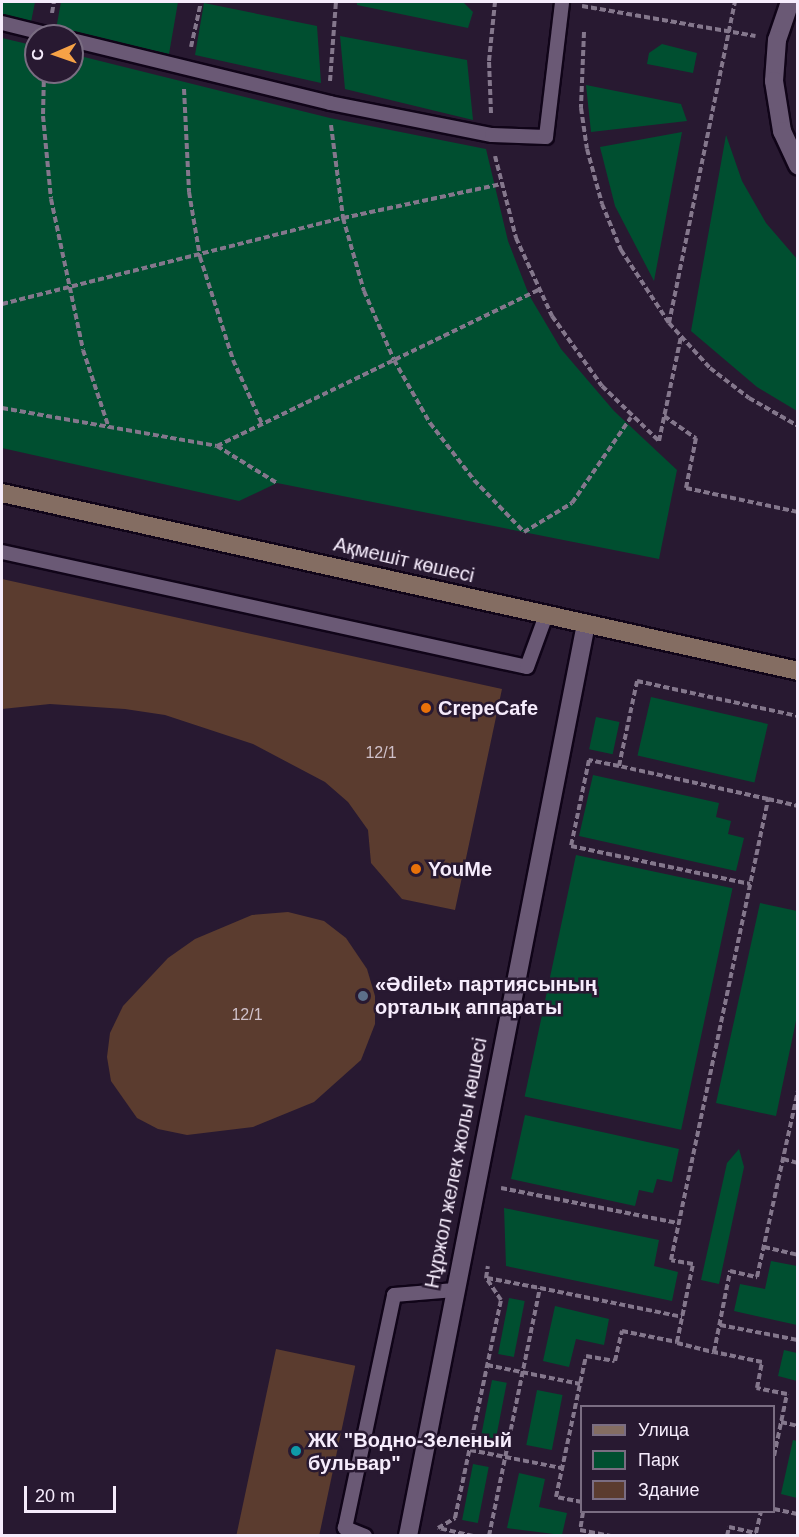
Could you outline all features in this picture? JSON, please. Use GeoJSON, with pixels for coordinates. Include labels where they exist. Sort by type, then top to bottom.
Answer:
{"type":"FeatureCollection","features":[{"type":"Feature","properties":{"kind":"main road","name":"Ақмешіт көшесі"},"geometry":{"type":"LineString","coordinates":[[2,493],[798,671]]}},
{"type":"Feature","properties":{"kind":"street"},"geometry":{"type":"LineString","coordinates":[[790,2],[777,40],[774,81],[782,131],[798,165]]}},
{"type":"Feature","properties":{"kind":"street","name":"Нұржол желек жолы көшесі"},"geometry":{"type":"LineString","coordinates":[[408,1536],[586,624]]}},
{"type":"Feature","properties":{"kind":"lane"},"geometry":{"type":"LineString","coordinates":[[84,43],[330,103],[492,135],[546,137],[562,2]]}},
{"type":"Feature","properties":{"kind":"lane"},"geometry":{"type":"LineString","coordinates":[[2,23],[24,28]]}},
{"type":"Feature","properties":{"kind":"lane"},"geometry":{"type":"LineString","coordinates":[[2,552],[527,667],[546,615]]}},
{"type":"Feature","properties":{"kind":"lane"},"geometry":{"type":"LineString","coordinates":[[365,1536],[345,1528],[393,1295],[455,1290]]}},
{"type":"Feature","properties":{"kind":"path"},"geometry":{"type":"LineString","coordinates":[[201,2],[187,68],[184,140],[200,257],[233,360],[262,424]]}},
{"type":"Feature","properties":{"kind":"path"},"geometry":{"type":"LineString","coordinates":[[336,2],[330,103],[343,218],[364,291],[394,360],[436,431],[474,480],[524,532],[572,503],[631,417]]}},
{"type":"Feature","properties":{"kind":"path"},"geometry":{"type":"LineString","coordinates":[[495,2],[489,61],[492,135],[501,184],[516,238],[538,290],[575,352],[631,417],[659,441],[681,337]]}},
{"type":"Feature","properties":{"kind":"path"},"geometry":{"type":"LineString","coordinates":[[562,2],[587,4],[777,40]]}},
{"type":"Feature","properties":{"kind":"path"},"geometry":{"type":"LineString","coordinates":[[669,323],[735,2]]}},
{"type":"Feature","properties":{"kind":"path"},"geometry":{"type":"LineString","coordinates":[[585,17],[587,4]]}},
{"type":"Feature","properties":{"kind":"path"},"geometry":{"type":"LineString","coordinates":[[584,27],[581,108],[602,204],[621,250],[669,323],[710,368],[749,398],[798,426]]}},
{"type":"Feature","properties":{"kind":"path"},"geometry":{"type":"LineString","coordinates":[[44,84],[43,117],[51,199],[83,350],[109,428]]}},
{"type":"Feature","properties":{"kind":"path"},"geometry":{"type":"LineString","coordinates":[[2,304],[200,257],[343,218],[501,184]]}},
{"type":"Feature","properties":{"kind":"path"},"geometry":{"type":"LineString","coordinates":[[217,446],[538,290]]}},
{"type":"Feature","properties":{"kind":"path"},"geometry":{"type":"LineString","coordinates":[[2,408],[217,446],[277,483]]}},
{"type":"Feature","properties":{"kind":"path"},"geometry":{"type":"LineString","coordinates":[[664,416],[696,438],[686,488],[798,512]]}},
{"type":"Feature","properties":{"kind":"path"},"geometry":{"type":"LineString","coordinates":[[619,766],[637,681],[798,716]]}},
{"type":"Feature","properties":{"kind":"path"},"geometry":{"type":"LineString","coordinates":[[750,884],[571,846],[589,760],[798,806]]}},
{"type":"Feature","properties":{"kind":"path"},"geometry":{"type":"LineString","coordinates":[[677,1342],[693,1264],[671,1260],[768,799]]}},
{"type":"Feature","properties":{"kind":"path"},"geometry":{"type":"LineString","coordinates":[[714,1352],[730,1271],[758,1277],[798,1091]]}},
{"type":"Feature","properties":{"kind":"path"},"geometry":{"type":"LineString","coordinates":[[783,1159],[798,1163]]}},
{"type":"Feature","properties":{"kind":"path"},"geometry":{"type":"LineString","coordinates":[[500,1198],[502,1186],[678,1223]]}},
{"type":"Feature","properties":{"kind":"path"},"geometry":{"type":"LineString","coordinates":[[764,1247],[798,1255]]}},
{"type":"Feature","properties":{"kind":"path"},"geometry":{"type":"LineString","coordinates":[[473,1536],[438,1528],[455,1518],[501,1300],[486,1278],[490,1255]]}},
{"type":"Feature","properties":{"kind":"path"},"geometry":{"type":"LineString","coordinates":[[486,1278],[682,1317]]}},
{"type":"Feature","properties":{"kind":"path"},"geometry":{"type":"LineString","coordinates":[[489,1536],[540,1288]]}},
{"type":"Feature","properties":{"kind":"path"},"geometry":{"type":"LineString","coordinates":[[720,1325],[798,1340]]}},
{"type":"Feature","properties":{"kind":"path"},"geometry":{"type":"LineString","coordinates":[[580,1502],[556,1497],[586,1356],[615,1361],[622,1331],[762,1362],[757,1388],[788,1394],[775,1451]]}},
{"type":"Feature","properties":{"kind":"path"},"geometry":{"type":"LineString","coordinates":[[487,1365],[580,1384]]}},
{"type":"Feature","properties":{"kind":"path"},"geometry":{"type":"LineString","coordinates":[[781,1422],[798,1426]]}},
{"type":"Feature","properties":{"kind":"path"},"geometry":{"type":"LineString","coordinates":[[470,1450],[562,1468]]}},
{"type":"Feature","properties":{"kind":"path"},"geometry":{"type":"LineString","coordinates":[[775,1509],[798,1514]]}},
{"type":"Feature","properties":{"kind":"path"},"geometry":{"type":"LineString","coordinates":[[584,1513],[580,1530],[610,1536]]}},
{"type":"Feature","properties":{"kind":"path"},"geometry":{"type":"LineString","coordinates":[[727,1536],[729,1527],[756,1533],[761,1513]]}},
{"type":"Feature","properties":{"kind":"green space"},"geometry":{"type":"Polygon","coordinates":[[[2,2],[35,2],[31,24],[24,26],[2,20],[2,2]]]}},
{"type":"Feature","properties":{"kind":"green space"},"geometry":{"type":"Polygon","coordinates":[[[61,2],[178,2],[169,54],[84,35],[84,24],[57,24],[61,2]]]}},
{"type":"Feature","properties":{"kind":"green space"},"geometry":{"type":"Polygon","coordinates":[[[357,2],[463,2],[473,12],[468,28],[357,5],[357,2]]]}},
{"type":"Feature","properties":{"kind":"green space"},"geometry":{"type":"Polygon","coordinates":[[[204,3],[317,26],[321,83],[195,55],[204,3]]]}},
{"type":"Feature","properties":{"kind":"green space"},"geometry":{"type":"Polygon","coordinates":[[[340,36],[467,60],[473,120],[345,89],[340,36]]]}},
{"type":"Feature","properties":{"kind":"green space"},"geometry":{"type":"Polygon","coordinates":[[[2,38],[24,43],[24,84],[84,84],[84,57],[330,118],[486,149],[508,241],[529,295],[561,349],[614,411],[677,470],[659,559],[277,483],[239,501],[2,448],[2,38]]]}},
{"type":"Feature","properties":{"kind":"green space"},"geometry":{"type":"Polygon","coordinates":[[[662,44],[697,53],[693,73],[647,64],[649,53],[662,44]]]}},
{"type":"Feature","properties":{"kind":"green space"},"geometry":{"type":"Polygon","coordinates":[[[586,85],[681,104],[687,121],[591,132],[586,85]]]}},
{"type":"Feature","properties":{"kind":"green space"},"geometry":{"type":"Polygon","coordinates":[[[682,132],[654,281],[615,206],[600,147],[682,132]]]}},
{"type":"Feature","properties":{"kind":"green space"},"geometry":{"type":"Polygon","coordinates":[[[726,135],[742,181],[766,223],[797,259],[797,411],[757,387],[691,331],[726,135]]]}},
{"type":"Feature","properties":{"kind":"green space"},"geometry":{"type":"Polygon","coordinates":[[[651,697],[768,724],[754,782],[638,755],[651,697]]]}},
{"type":"Feature","properties":{"kind":"green space"},"geometry":{"type":"Polygon","coordinates":[[[596,717],[619,722],[613,754],[589,749],[596,717]]]}},
{"type":"Feature","properties":{"kind":"green space"},"geometry":{"type":"Polygon","coordinates":[[[593,775],[719,803],[716,817],[731,821],[728,834],[744,838],[736,871],[579,836],[593,775]]]}},
{"type":"Feature","properties":{"kind":"green space"},"geometry":{"type":"Polygon","coordinates":[[[576,855],[733,888],[681,1130],[525,1097],[576,855]]]}},
{"type":"Feature","properties":{"kind":"green space"},"geometry":{"type":"Polygon","coordinates":[[[760,903],[797,911],[797,1016],[776,1116],[716,1103],[760,903]]]}},
{"type":"Feature","properties":{"kind":"green space"},"geometry":{"type":"Polygon","coordinates":[[[525,1115],[679,1149],[672,1182],[657,1179],[653,1193],[639,1190],[635,1206],[511,1179],[525,1115]]]}},
{"type":"Feature","properties":{"kind":"green space"},"geometry":{"type":"Polygon","coordinates":[[[739,1149],[744,1167],[719,1284],[701,1280],[727,1163],[739,1149]]]}},
{"type":"Feature","properties":{"kind":"green space"},"geometry":{"type":"Polygon","coordinates":[[[504,1208],[659,1240],[654,1266],[678,1272],[672,1301],[506,1266],[504,1208]]]}},
{"type":"Feature","properties":{"kind":"green space"},"geometry":{"type":"Polygon","coordinates":[[[771,1261],[797,1266],[797,1325],[734,1311],[740,1284],[765,1289],[771,1261]]]}},
{"type":"Feature","properties":{"kind":"green space"},"geometry":{"type":"Polygon","coordinates":[[[509,1298],[525,1301],[514,1357],[498,1354],[509,1298]]]}},
{"type":"Feature","properties":{"kind":"green space"},"geometry":{"type":"Polygon","coordinates":[[[555,1306],[609,1319],[604,1345],[576,1339],[569,1367],[543,1361],[555,1306]]]}},
{"type":"Feature","properties":{"kind":"green space"},"geometry":{"type":"Polygon","coordinates":[[[784,1350],[797,1353],[797,1381],[778,1376],[784,1350]]]}},
{"type":"Feature","properties":{"kind":"green space"},"geometry":{"type":"Polygon","coordinates":[[[492,1380],[507,1383],[496,1439],[481,1436],[492,1380]]]}},
{"type":"Feature","properties":{"kind":"green space"},"geometry":{"type":"Polygon","coordinates":[[[537,1390],[563,1395],[552,1450],[526,1445],[537,1390]]]}},
{"type":"Feature","properties":{"kind":"green space"},"geometry":{"type":"Polygon","coordinates":[[[793,1440],[797,1441],[797,1498],[781,1494],[793,1440]]]}},
{"type":"Feature","properties":{"kind":"green space"},"geometry":{"type":"Polygon","coordinates":[[[473,1464],[489,1467],[478,1523],[462,1520],[473,1464]]]}},
{"type":"Feature","properties":{"kind":"green space"},"geometry":{"type":"Polygon","coordinates":[[[519,1473],[545,1479],[539,1507],[567,1513],[562,1535],[507,1528],[519,1473]]]}},
{"type":"Feature","properties":{"kind":"building"},"geometry":{"type":"Polygon","coordinates":[[[2,579],[502,689],[455,910],[402,899],[371,863],[368,830],[348,802],[325,782],[253,744],[165,715],[125,709],[50,704],[2,709],[2,579]]]}},
{"type":"Feature","properties":{"kind":"building"},"geometry":{"type":"Polygon","coordinates":[[[288,912],[324,921],[346,938],[367,969],[375,996],[375,1024],[361,1060],[314,1102],[253,1127],[187,1135],[158,1129],[137,1118],[111,1081],[107,1057],[110,1033],[123,1006],[168,958],[195,939],[252,915],[288,912]]]}},
{"type":"Feature","properties":{"kind":"building","name":"ЖК \"Водно-Зеленый бульвар\""},"geometry":{"type":"Polygon","coordinates":[[[276,1349],[355,1366],[319,1536],[236,1536],[276,1349]]]}},
{"type":"Feature","properties":{"kind":"place","name":"CrepeCafe"},"geometry":{"type":"Point","coordinates":[426,708]}},
{"type":"Feature","properties":{"kind":"place","name":"YouMe"},"geometry":{"type":"Point","coordinates":[416,869]}},
{"type":"Feature","properties":{"kind":"place","name":"«Әdilet» партиясының орталық аппараты"},"geometry":{"type":"Point","coordinates":[363,996]}},
{"type":"Feature","properties":{"kind":"place","name":"ЖК \"Водно-Зеленый бульвар\""},"geometry":{"type":"Point","coordinates":[296,1451]}}]}
